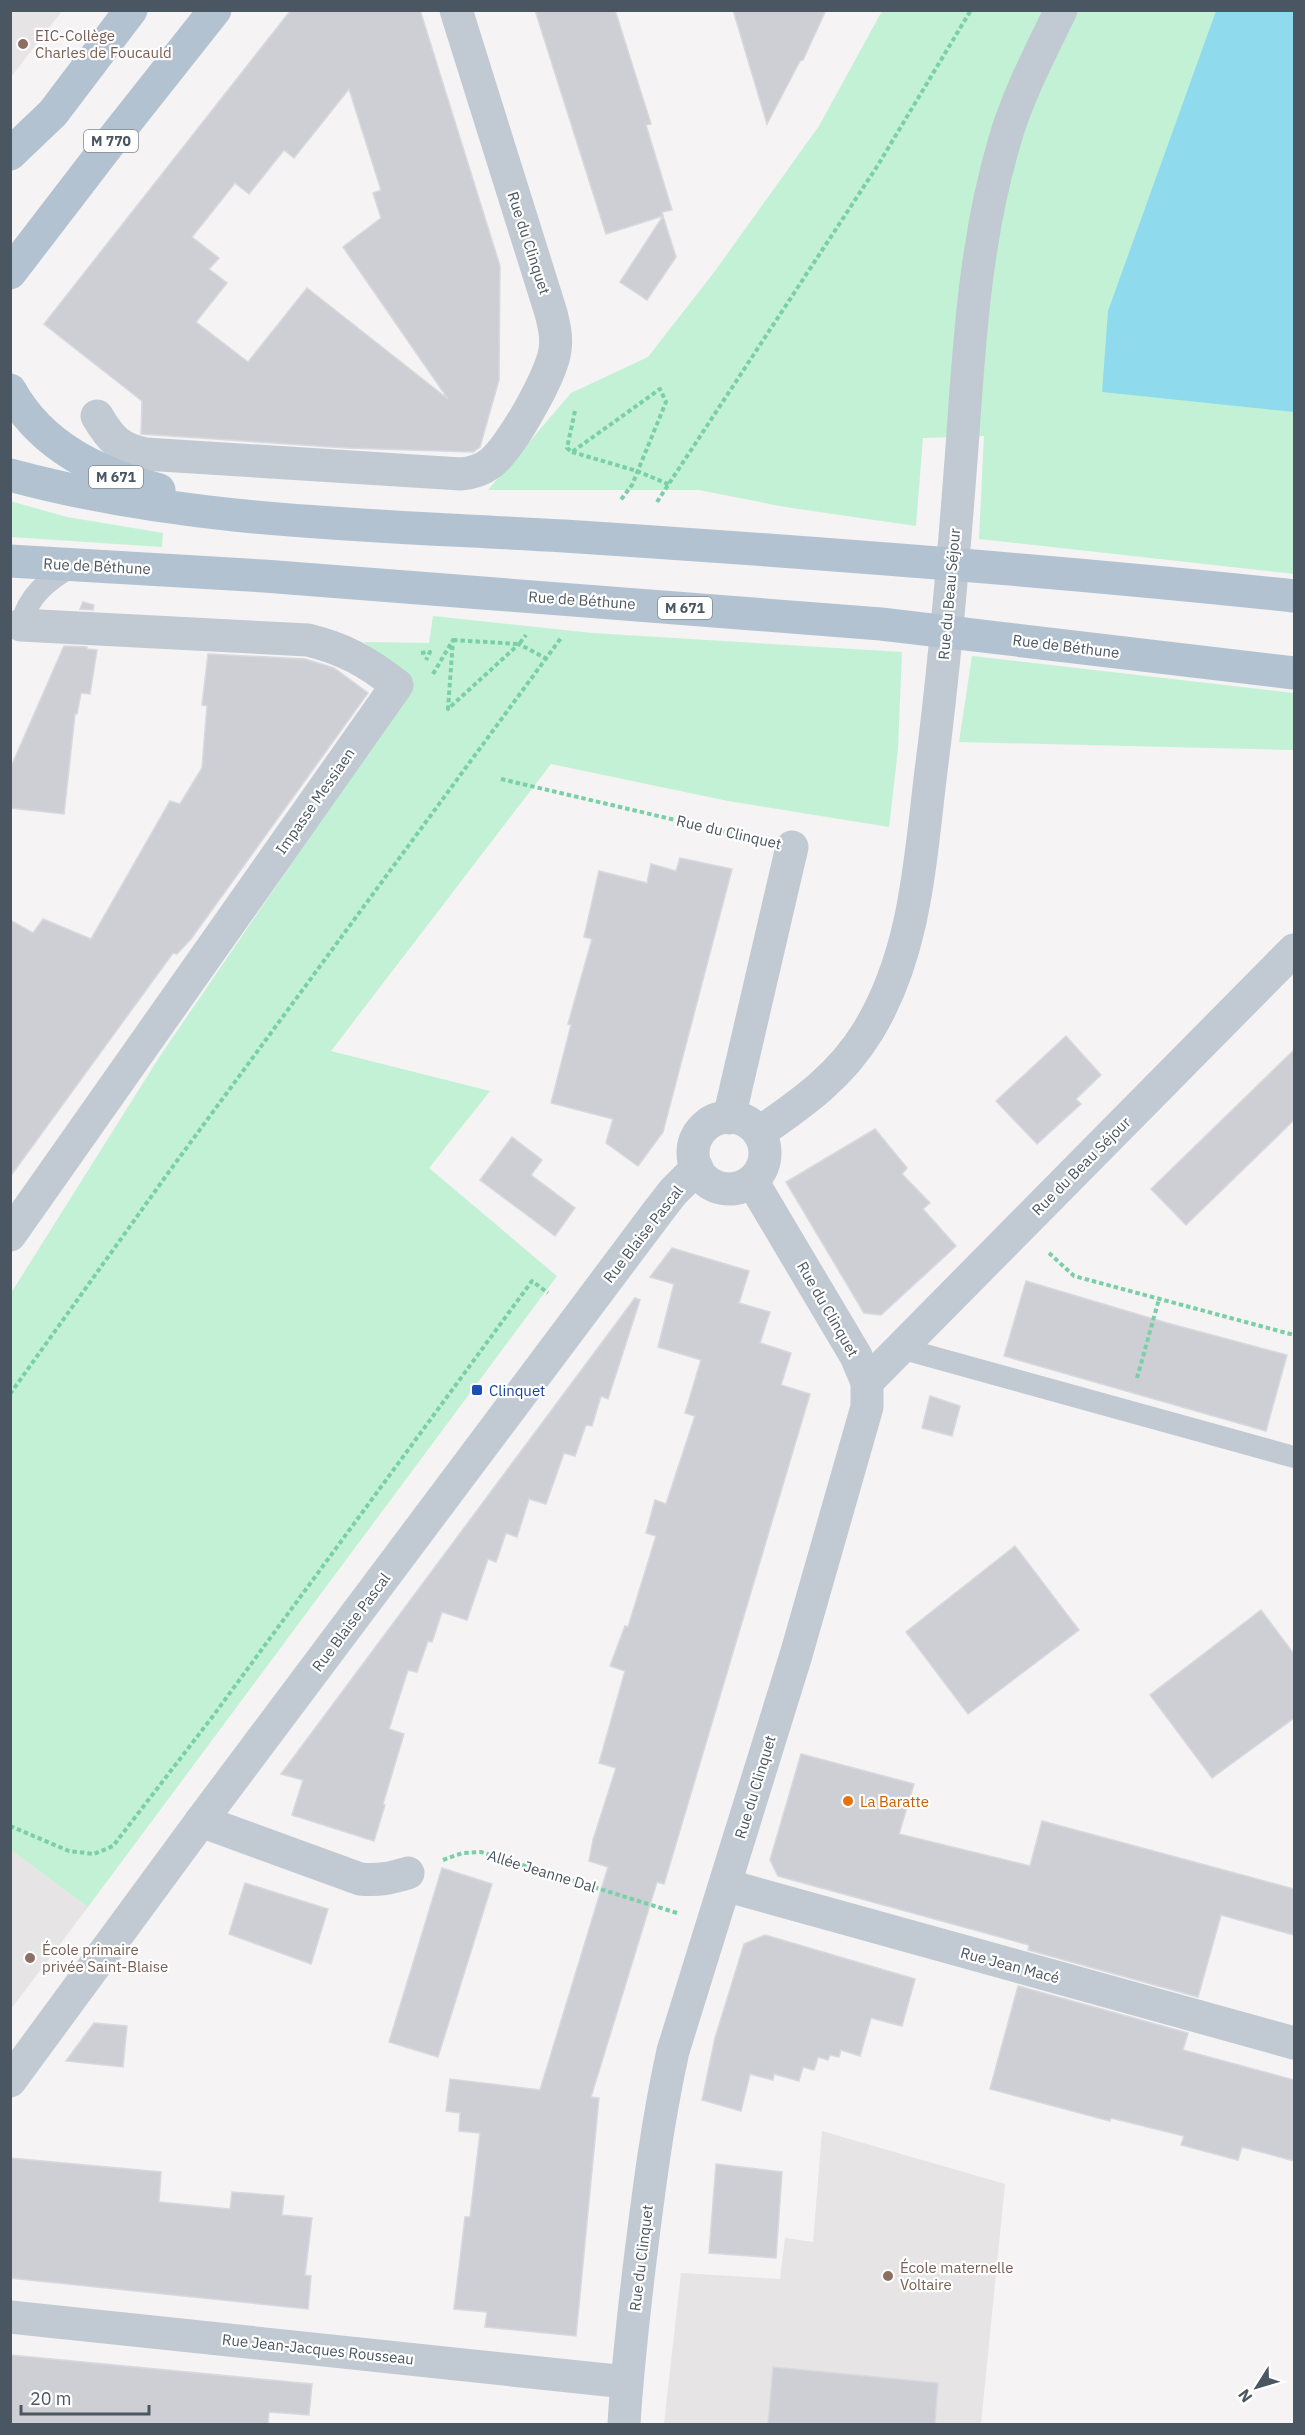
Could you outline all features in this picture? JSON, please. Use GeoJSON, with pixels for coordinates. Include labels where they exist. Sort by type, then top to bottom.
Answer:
{"type":"FeatureCollection","features":[{"type":"Feature","properties":{"kind":"main road"},"geometry":{"type":"LineString","coordinates":[[10,178],[53,113],[131,10]]}},
{"type":"Feature","properties":{"kind":"main road","name":"M 770"},"geometry":{"type":"LineString","coordinates":[[10,273],[215,10]]}},
{"type":"Feature","properties":{"kind":"main road"},"geometry":{"type":"LineString","coordinates":[[10,154],[53,113]]}},
{"type":"Feature","properties":{"kind":"main road","name":"M 671"},"geometry":{"type":"LineString","coordinates":[[10,390],[34,425],[56,445],[88,465],[127,481],[250,517]]}},
{"type":"Feature","properties":{"kind":"main road","name":"M 671"},"geometry":{"type":"LineString","coordinates":[[10,475],[128,502],[250,517],[832,553],[1294,596]]}},
{"type":"Feature","properties":{"kind":"main road","name":"Rue de Béthune"},"geometry":{"type":"LineString","coordinates":[[10,561],[264,576],[881,624],[1294,673]]}},
{"type":"Feature","properties":{"kind":"street","name":"Rue du Clinquet"},"geometry":{"type":"LineString","coordinates":[[97,416],[121,447],[145,454],[461,474],[471,473],[490,464],[506,446],[546,380],[554,358],[556,337],[551,313],[456,10]]}},
{"type":"Feature","properties":{"kind":"street","name":"Rue du Beau Séjour"},"geometry":{"type":"LineString","coordinates":[[759,1133],[828,1082],[867,1032],[895,977],[905,948],[912,916],[935,741],[958,493],[970,329],[978,265],[1005,140],[1031,73],[1061,10]]}},
{"type":"Feature","properties":{"kind":"street","name":"Impasse Messiaen"},"geometry":{"type":"LineString","coordinates":[[10,1235],[397,685],[370,664],[328,645],[308,640],[21,625]]}},
{"type":"Feature","properties":{"kind":"street","name":"Rue du Clinquet"},"geometry":{"type":"LineString","coordinates":[[729,1118],[792,847]]}},
{"type":"Feature","properties":{"kind":"street","name":"Rue du Beau Séjour"},"geometry":{"type":"LineString","coordinates":[[867,1382],[1294,950]]}},
{"type":"Feature","properties":{"kind":"street"},"geometry":{"type":"LineString","coordinates":[[729,1118],[746,1122],[759,1133],[765,1156],[762,1167],[752,1181],[735,1189],[718,1188],[707,1182],[697,1168],[694,1151],[699,1134],[712,1122],[729,1118]]}},
{"type":"Feature","properties":{"kind":"street","name":"Rue Blaise Pascal"},"geometry":{"type":"LineString","coordinates":[[10,2080],[201,1821],[673,1192],[697,1168]]}},
{"type":"Feature","properties":{"kind":"street","name":"Rue du Clinquet"},"geometry":{"type":"LineString","coordinates":[[624,2424],[626,2382],[651,2168],[673,2051],[796,1655],[865,1418],[867,1382],[856,1356],[752,1181]]}},
{"type":"Feature","properties":{"kind":"street"},"geometry":{"type":"LineString","coordinates":[[201,1821],[360,1879],[374,1881],[408,1873]]}},
{"type":"Feature","properties":{"kind":"street","name":"Rue Jean Macé"},"geometry":{"type":"LineString","coordinates":[[725,1885],[1294,2043]]}},
{"type":"Feature","properties":{"kind":"street","name":"Rue Jean-Jacques Rousseau"},"geometry":{"type":"LineString","coordinates":[[10,2317],[626,2382]]}},
{"type":"Feature","properties":{"kind":"lane"},"geometry":{"type":"LineString","coordinates":[[21,625],[24,612],[39,590],[47,582],[74,565]]}},
{"type":"Feature","properties":{"kind":"lane"},"geometry":{"type":"LineString","coordinates":[[900,1348],[1294,1457]]}},
{"type":"Feature","properties":{"kind":"path"},"geometry":{"type":"LineString","coordinates":[[576,407],[567,448],[572,452],[638,471],[669,485],[878,165],[971,10]]}},
{"type":"Feature","properties":{"kind":"path"},"geometry":{"type":"LineString","coordinates":[[572,452],[660,388],[666,402],[632,485]]}},
{"type":"Feature","properties":{"kind":"path"},"geometry":{"type":"LineString","coordinates":[[453,640],[520,643],[547,658]]}},
{"type":"Feature","properties":{"kind":"path"},"geometry":{"type":"LineString","coordinates":[[453,640],[448,709],[520,643]]}},
{"type":"Feature","properties":{"kind":"path"},"geometry":{"type":"LineString","coordinates":[[428,681],[453,640]]}},
{"type":"Feature","properties":{"kind":"path"},"geometry":{"type":"LineString","coordinates":[[10,1394],[171,1169],[556,645]]}},
{"type":"Feature","properties":{"kind":"path"},"geometry":{"type":"LineString","coordinates":[[370,664],[430,652],[421,669]]}},
{"type":"Feature","properties":{"kind":"path","name":"Rue du Clinquet"},"geometry":{"type":"LineString","coordinates":[[501,779],[792,847]]}},
{"type":"Feature","properties":{"kind":"path"},"geometry":{"type":"LineString","coordinates":[[1021,1226],[1074,1276],[1294,1335]]}},
{"type":"Feature","properties":{"kind":"path"},"geometry":{"type":"LineString","coordinates":[[10,1826],[69,1851],[94,1854],[113,1846],[213,1716],[532,1281],[580,1317]]}},
{"type":"Feature","properties":{"kind":"path"},"geometry":{"type":"LineString","coordinates":[[1128,1411],[1159,1299]]}},
{"type":"Feature","properties":{"kind":"path","name":"Allée Jeanne Dal"},"geometry":{"type":"LineString","coordinates":[[408,1873],[462,1853],[481,1852],[712,1923]]}},
{"type":"Feature","properties":{"kind":"shaded area","name":"EIC-Collège Charles de Foucauld"},"geometry":{"type":"Polygon","coordinates":[[[10,11],[62,11],[11,77],[10,11]]]}},
{"type":"Feature","properties":{"kind":"shaded area","name":"École primaire privée Saint-Blaise"},"geometry":{"type":"Polygon","coordinates":[[[11,1850],[88,1907],[11,2009],[11,1850]]]}},
{"type":"Feature","properties":{"kind":"shaded area","name":"École maternelle Voltaire"},"geometry":{"type":"Polygon","coordinates":[[[822,2131],[1005,2184],[981,2424],[664,2424],[681,2273],[780,2279],[785,2238],[813,2242],[822,2131]]]}},
{"type":"Feature","properties":{"kind":"green space"},"geometry":{"type":"Polygon","coordinates":[[[882,11],[1294,11],[1294,574],[979,539],[984,436],[923,438],[916,526],[785,507],[699,490],[488,490],[571,393],[648,357],[715,271],[819,126],[882,11]]]}},
{"type":"Feature","properties":{"kind":"green space"},"geometry":{"type":"Polygon","coordinates":[[[10,501],[67,517],[163,533],[162,547],[11,537],[10,501]]]}},
{"type":"Feature","properties":{"kind":"green space"},"geometry":{"type":"Polygon","coordinates":[[[433,616],[592,633],[902,652],[898,749],[889,827],[728,801],[551,764],[331,1051],[490,1091],[429,1168],[557,1276],[88,1907],[11,1850],[11,1293],[160,1056],[413,686],[364,642],[429,643],[433,616]]]}},
{"type":"Feature","properties":{"kind":"green space"},"geometry":{"type":"Polygon","coordinates":[[[972,656],[1294,693],[1294,750],[959,742],[972,656]]]}},
{"type":"Feature","properties":{"kind":"water"},"geometry":{"type":"Polygon","coordinates":[[[1216,11],[1294,11],[1294,412],[1102,392],[1108,311],[1216,11]]]}},
{"type":"Feature","properties":{"kind":"building"},"geometry":{"type":"Polygon","coordinates":[[[291,10],[420,10],[500,266],[499,380],[480,447],[473,452],[347,448],[141,434],[142,401],[44,324],[291,10]],[[349,89],[294,158],[284,150],[249,194],[235,183],[192,237],[219,258],[209,269],[227,283],[196,322],[248,362],[307,288],[448,399],[343,247],[381,218],[373,193],[381,190],[349,89]]]}},
{"type":"Feature","properties":{"kind":"building"},"geometry":{"type":"Polygon","coordinates":[[[535,10],[615,10],[651,124],[646,125],[672,210],[662,212],[663,216],[606,234],[535,10]]]}},
{"type":"Feature","properties":{"kind":"building"},"geometry":{"type":"Polygon","coordinates":[[[733,10],[826,10],[803,60],[800,61],[767,124],[733,10]]]}},
{"type":"Feature","properties":{"kind":"building"},"geometry":{"type":"Polygon","coordinates":[[[663,216],[676,257],[647,300],[620,282],[663,216]]]}},
{"type":"Feature","properties":{"kind":"building"},"geometry":{"type":"Polygon","coordinates":[[[83,602],[94,605],[93,610],[80,609],[83,602]]]}},
{"type":"Feature","properties":{"kind":"building"},"geometry":{"type":"Polygon","coordinates":[[[64,646],[97,650],[90,694],[81,693],[77,714],[75,714],[64,814],[10,808],[10,769],[64,646]]]}},
{"type":"Feature","properties":{"kind":"building"},"geometry":{"type":"Polygon","coordinates":[[[208,654],[305,659],[334,668],[368,693],[191,939],[177,954],[173,953],[10,1177],[10,920],[33,933],[43,919],[91,939],[170,801],[180,804],[202,768],[207,706],[202,705],[208,654]]]}},
{"type":"Feature","properties":{"kind":"building"},"geometry":{"type":"Polygon","coordinates":[[[680,858],[732,869],[663,1132],[638,1166],[606,1143],[613,1119],[551,1103],[571,1025],[568,1024],[592,939],[584,937],[599,871],[647,883],[651,864],[676,871],[680,858]]]}},
{"type":"Feature","properties":{"kind":"building"},"geometry":{"type":"Polygon","coordinates":[[[1066,1036],[1101,1075],[1076,1099],[1081,1104],[1037,1144],[996,1101],[1066,1036]]]}},
{"type":"Feature","properties":{"kind":"building"},"geometry":{"type":"Polygon","coordinates":[[[1294,1050],[1294,1120],[1186,1225],[1151,1189],[1294,1050]]]}},
{"type":"Feature","properties":{"kind":"building"},"geometry":{"type":"Polygon","coordinates":[[[875,1129],[907,1168],[902,1174],[930,1203],[923,1209],[956,1246],[881,1315],[864,1313],[786,1182],[875,1129]]]}},
{"type":"Feature","properties":{"kind":"building"},"geometry":{"type":"Polygon","coordinates":[[[512,1137],[542,1160],[531,1175],[575,1208],[555,1236],[480,1180],[512,1137]]]}},
{"type":"Feature","properties":{"kind":"building"},"geometry":{"type":"Polygon","coordinates":[[[672,1248],[749,1271],[739,1303],[770,1312],[760,1343],[791,1353],[781,1385],[810,1394],[664,1884],[657,1882],[591,2097],[599,2098],[576,2336],[485,2327],[487,2312],[454,2309],[465,2217],[470,2217],[480,2133],[459,2131],[460,2113],[446,2111],[450,2079],[540,2090],[608,1867],[589,1861],[593,1840],[616,1768],[599,1763],[625,1671],[610,1666],[625,1626],[628,1627],[656,1536],[646,1533],[655,1500],[666,1504],[695,1416],[685,1413],[701,1360],[658,1347],[674,1284],[650,1277],[672,1248]]]}},
{"type":"Feature","properties":{"kind":"building"},"geometry":{"type":"Polygon","coordinates":[[[1026,1281],[1167,1323],[1287,1355],[1266,1431],[1004,1356],[1026,1281]]]}},
{"type":"Feature","properties":{"kind":"building"},"geometry":{"type":"Polygon","coordinates":[[[635,1298],[640,1300],[608,1399],[601,1396],[592,1426],[586,1425],[575,1456],[564,1453],[546,1504],[529,1499],[517,1537],[506,1533],[496,1562],[488,1559],[467,1620],[442,1612],[432,1642],[428,1641],[417,1672],[408,1670],[389,1729],[404,1734],[374,1841],[292,1815],[303,1780],[281,1774],[635,1298]]]}},
{"type":"Feature","properties":{"kind":"building"},"geometry":{"type":"Polygon","coordinates":[[[930,1396],[960,1406],[952,1436],[922,1428],[930,1396]]]}},
{"type":"Feature","properties":{"kind":"building"},"geometry":{"type":"Polygon","coordinates":[[[1015,1546],[1079,1630],[968,1714],[906,1632],[1015,1546]]]}},
{"type":"Feature","properties":{"kind":"building"},"geometry":{"type":"Polygon","coordinates":[[[1261,1610],[1294,1654],[1294,1718],[1212,1778],[1150,1695],[1261,1610]]]}},
{"type":"Feature","properties":{"kind":"building"},"geometry":{"type":"Polygon","coordinates":[[[801,1754],[914,1784],[899,1834],[1030,1866],[1042,1821],[1294,1889],[1294,1935],[1221,1915],[1198,1997],[1028,1950],[1029,1945],[778,1876],[770,1860],[801,1754]]]}},
{"type":"Feature","properties":{"kind":"building"},"geometry":{"type":"Polygon","coordinates":[[[442,1868],[492,1884],[438,2057],[389,2042],[442,1868]]]}},
{"type":"Feature","properties":{"kind":"building"},"geometry":{"type":"Polygon","coordinates":[[[245,1883],[328,1909],[311,1964],[229,1934],[245,1883]]]}},
{"type":"Feature","properties":{"kind":"building"},"geometry":{"type":"Polygon","coordinates":[[[765,1935],[915,1979],[902,2026],[871,2018],[860,2056],[841,2050],[839,2057],[830,2055],[828,2060],[818,2057],[814,2070],[803,2067],[799,2081],[774,2074],[773,2080],[750,2074],[741,2111],[702,2100],[715,2038],[744,1944],[765,1935]]]}},
{"type":"Feature","properties":{"kind":"building"},"geometry":{"type":"Polygon","coordinates":[[[1018,1986],[1188,2033],[1183,2050],[1294,2080],[1294,2161],[1242,2147],[1238,2160],[1181,2145],[1184,2136],[1111,2118],[1110,2121],[990,2089],[1018,1986]]]}},
{"type":"Feature","properties":{"kind":"building"},"geometry":{"type":"Polygon","coordinates":[[[94,2023],[127,2026],[123,2067],[66,2061],[94,2023]]]}},
{"type":"Feature","properties":{"kind":"building"},"geometry":{"type":"Polygon","coordinates":[[[10,2158],[161,2172],[159,2202],[230,2209],[232,2192],[284,2196],[282,2215],[312,2218],[305,2275],[311,2276],[308,2309],[10,2278],[10,2158]]]}},
{"type":"Feature","properties":{"kind":"building"},"geometry":{"type":"Polygon","coordinates":[[[716,2164],[782,2172],[776,2258],[709,2253],[716,2164]]]}},
{"type":"Feature","properties":{"kind":"building"},"geometry":{"type":"Polygon","coordinates":[[[10,2355],[312,2384],[309,2415],[269,2412],[268,2424],[10,2424],[10,2355]]]}},
{"type":"Feature","properties":{"kind":"building"},"geometry":{"type":"Polygon","coordinates":[[[773,2367],[938,2383],[935,2424],[768,2424],[773,2367]]]}},
{"type":"Feature","properties":{"kind":"place","name":"EIC-Collège Charles de Foucauld"},"geometry":{"type":"Point","coordinates":[23,44]}},
{"type":"Feature","properties":{"kind":"place","name":"Clinquet"},"geometry":{"type":"Point","coordinates":[477,1390]}},
{"type":"Feature","properties":{"kind":"place","name":"La Baratte"},"geometry":{"type":"Point","coordinates":[848,1801]}},
{"type":"Feature","properties":{"kind":"place","name":"École primaire privée Saint-Blaise"},"geometry":{"type":"Point","coordinates":[30,1958]}},
{"type":"Feature","properties":{"kind":"place","name":"École maternelle Voltaire"},"geometry":{"type":"Point","coordinates":[888,2276]}}]}
